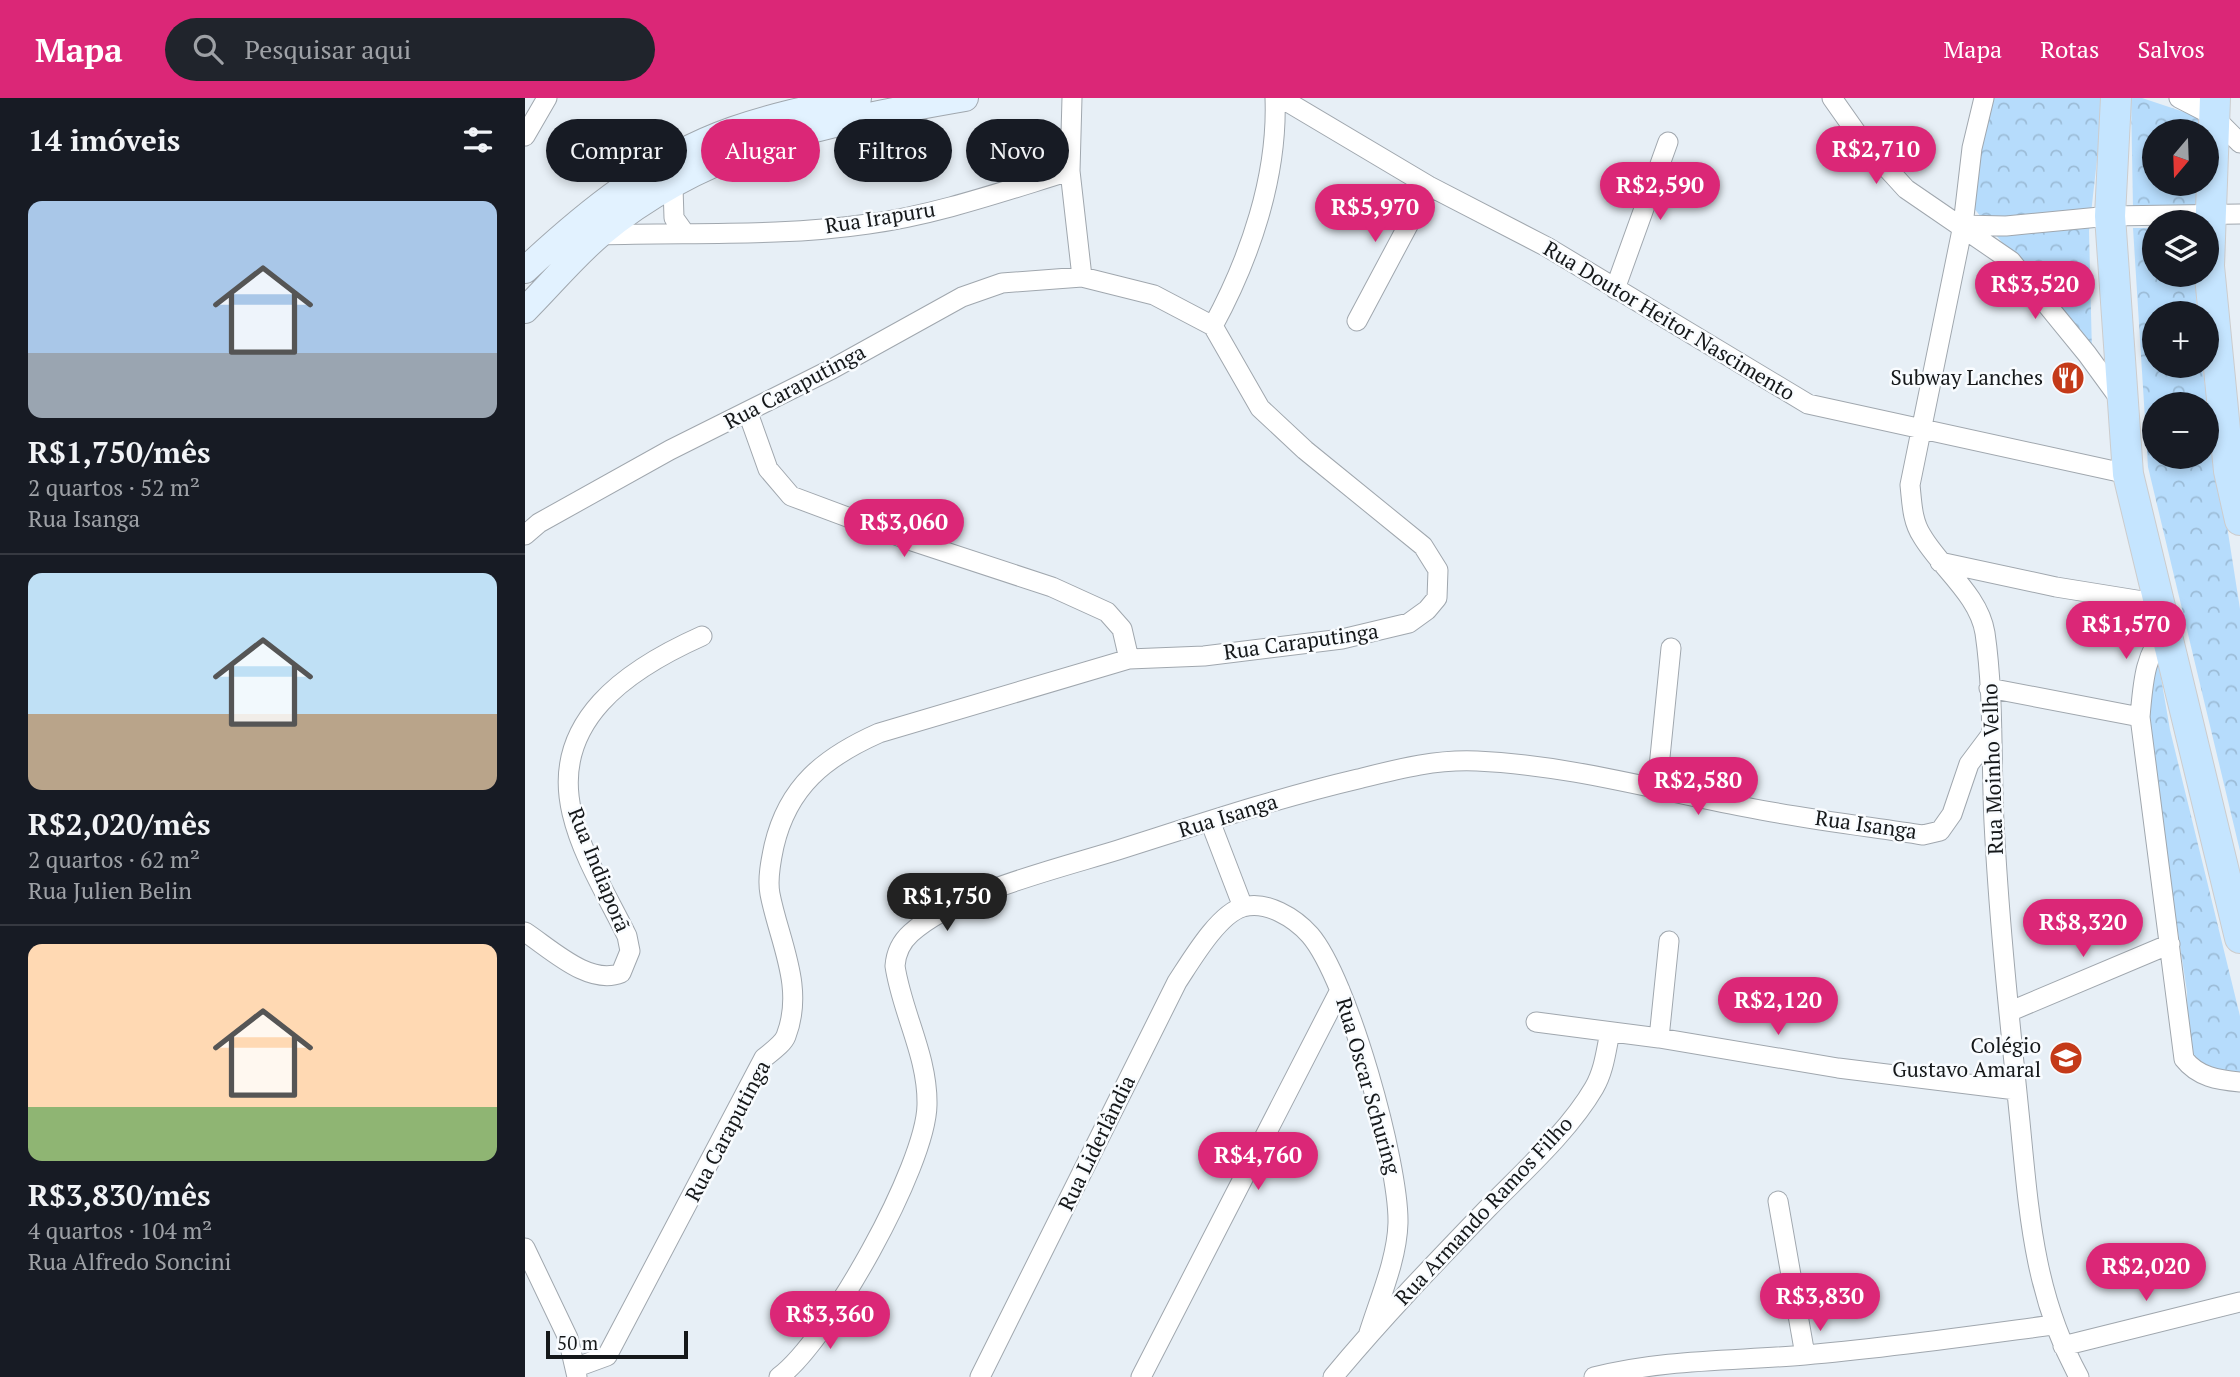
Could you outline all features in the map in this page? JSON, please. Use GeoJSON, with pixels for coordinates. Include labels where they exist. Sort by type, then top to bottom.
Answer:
{"type":"FeatureCollection","features":[{"type":"Feature","properties":{"kind":"main road"},"geometry":{"type":"LineString","coordinates":[[525,270],[585,214],[685,152],[733,130],[858,98]]}},
{"type":"Feature","properties":{"kind":"main road"},"geometry":{"type":"LineString","coordinates":[[525,310],[600,234],[673,187],[746,148],[872,114],[965,98]]}},
{"type":"Feature","properties":{"kind":"main road"},"geometry":{"type":"LineString","coordinates":[[2116,98],[2110,216],[2128,474],[2240,938]]}},
{"type":"Feature","properties":{"kind":"main road"},"geometry":{"type":"LineString","coordinates":[[2210,210],[2214,106]]}},
{"type":"Feature","properties":{"kind":"main road"},"geometry":{"type":"LineString","coordinates":[[2211,287],[2226,444],[2240,520]]}},
{"type":"Feature","properties":{"kind":"street"},"geometry":{"type":"LineString","coordinates":[[525,136],[547,98]]}},
{"type":"Feature","properties":{"kind":"street"},"geometry":{"type":"LineString","coordinates":[[1072,98],[1070,172],[1082,277]]}},
{"type":"Feature","properties":{"kind":"street"},"geometry":{"type":"LineString","coordinates":[[1213,326],[1231,293],[1266,185],[1273,144],[1275,98]]}},
{"type":"Feature","properties":{"kind":"street","name":"Rua Doutor Heitor Nascimento"},"geometry":{"type":"LineString","coordinates":[[1281,98],[1429,186],[1524,234],[1808,404],[1920,426],[2128,474]]}},
{"type":"Feature","properties":{"kind":"street"},"geometry":{"type":"LineString","coordinates":[[1832,98],[1863,142],[1906,189],[1932,209],[1963,225],[2011,261],[2122,402]]}},
{"type":"Feature","properties":{"kind":"street","name":"Rua Moinho Velho"},"geometry":{"type":"LineString","coordinates":[[1984,98],[1972,148],[1963,225],[1910,485],[1913,513],[1920,535],[1965,592],[1984,628],[1997,872],[2016,1090],[2037,1272],[2053,1325],[2079,1377]]}},
{"type":"Feature","properties":{"kind":"street"},"geometry":{"type":"LineString","coordinates":[[2179,98],[2214,106],[2240,143]]}},
{"type":"Feature","properties":{"kind":"street"},"geometry":{"type":"LineString","coordinates":[[1615,289],[1668,142]]}},
{"type":"Feature","properties":{"kind":"street","name":"Rua Irapuru"},"geometry":{"type":"LineString","coordinates":[[600,234],[781,232],[867,225],[954,205],[1070,172]]}},
{"type":"Feature","properties":{"kind":"street"},"geometry":{"type":"LineString","coordinates":[[1357,321],[1429,186]]}},
{"type":"Feature","properties":{"kind":"street"},"geometry":{"type":"LineString","coordinates":[[673,187],[672,212],[684,232]]}},
{"type":"Feature","properties":{"kind":"street"},"geometry":{"type":"LineString","coordinates":[[2219,213],[2240,214]]}},
{"type":"Feature","properties":{"kind":"street"},"geometry":{"type":"LineString","coordinates":[[1963,225],[2005,226],[2142,215]]}},
{"type":"Feature","properties":{"kind":"street","name":"Rua Caraputinga"},"geometry":{"type":"LineString","coordinates":[[525,535],[539,523],[670,450],[748,413],[962,297],[1002,283],[1082,277],[1154,295],[1213,326],[1260,408],[1305,450],[1423,546],[1438,570],[1437,598],[1427,610],[1409,623],[1342,639],[1203,656],[1129,659],[879,733],[843,749],[796,792],[778,829],[771,858],[769,891],[792,977],[793,1004],[786,1038],[764,1058],[607,1356],[577,1372]]}},
{"type":"Feature","properties":{"kind":"street"},"geometry":{"type":"LineString","coordinates":[[748,413],[768,469],[791,496],[909,540],[1052,587],[1107,612],[1122,629],[1129,659]]}},
{"type":"Feature","properties":{"kind":"street"},"geometry":{"type":"LineString","coordinates":[[1940,562],[2056,587],[2164,616],[2159,638],[2145,667],[2140,717],[2184,1059],[2192,1069],[2206,1076],[2240,1082]]}},
{"type":"Feature","properties":{"kind":"street","name":"Rua Indiaporã"},"geometry":{"type":"LineString","coordinates":[[525,932],[589,973],[601,977],[621,974],[628,961],[628,944],[572,815],[567,781],[571,752],[585,722],[611,690],[663,654],[702,636]]}},
{"type":"Feature","properties":{"kind":"street"},"geometry":{"type":"LineString","coordinates":[[1657,787],[1671,648]]}},
{"type":"Feature","properties":{"kind":"street"},"geometry":{"type":"LineString","coordinates":[[1989,688],[2140,717]]}},
{"type":"Feature","properties":{"kind":"street","name":"Rua Isanga"},"geometry":{"type":"LineString","coordinates":[[779,1377],[804,1354],[847,1291],[889,1211],[923,1133],[927,1106],[924,1067],[895,966],[896,953],[902,942],[933,918],[978,896],[1210,821],[1325,787],[1426,763],[1476,761],[1657,787],[1745,807],[1923,835],[1940,831],[1952,814],[1969,764],[1990,736]]}},
{"type":"Feature","properties":{"kind":"street"},"geometry":{"type":"LineString","coordinates":[[1210,821],[1243,907]]}},
{"type":"Feature","properties":{"kind":"street","name":"Rua Liderlândia"},"geometry":{"type":"LineString","coordinates":[[980,1377],[1177,982],[1204,943],[1226,918],[1243,907]]}},
{"type":"Feature","properties":{"kind":"street","name":"Rua Oscar Schuring"},"geometry":{"type":"LineString","coordinates":[[1243,907],[1262,907],[1285,914],[1310,935],[1340,990],[1386,1137],[1396,1183],[1398,1225],[1394,1248],[1368,1336]]}},
{"type":"Feature","properties":{"kind":"street"},"geometry":{"type":"LineString","coordinates":[[1659,1038],[1669,941]]}},
{"type":"Feature","properties":{"kind":"street"},"geometry":{"type":"LineString","coordinates":[[2011,1011],[2170,944]]}},
{"type":"Feature","properties":{"kind":"street"},"geometry":{"type":"LineString","coordinates":[[1141,1377],[1340,990]]}},
{"type":"Feature","properties":{"kind":"street"},"geometry":{"type":"LineString","coordinates":[[1536,1022],[1659,1038],[1838,1068],[2016,1090]]}},
{"type":"Feature","properties":{"kind":"street","name":"Rua Armando Ramos Filho"},"geometry":{"type":"LineString","coordinates":[[1333,1377],[1574,1114],[1594,1087],[1605,1062],[1610,1032]]}},
{"type":"Feature","properties":{"kind":"street"},"geometry":{"type":"LineString","coordinates":[[1777,1201],[1805,1355]]}},
{"type":"Feature","properties":{"kind":"street"},"geometry":{"type":"LineString","coordinates":[[525,1248],[568,1338],[577,1372]]}},
{"type":"Feature","properties":{"kind":"street"},"geometry":{"type":"LineString","coordinates":[[2063,1346],[2240,1302]]}},
{"type":"Feature","properties":{"kind":"street"},"geometry":{"type":"LineString","coordinates":[[1594,1377],[1616,1371],[1708,1361],[1805,1355],[2053,1325]]}},
{"type":"Feature","properties":{"kind":"green space"},"geometry":{"type":"Polygon","coordinates":[[[1993,98],[2104,98],[2089,231],[2092,352],[1968,201],[1993,98]]]}},
{"type":"Feature","properties":{"kind":"green space"},"geometry":{"type":"Polygon","coordinates":[[[2131,98],[2142,98],[2202,118],[2142,119],[2142,196],[2199,196],[2198,210],[2133,209],[2131,98]]]}},
{"type":"Feature","properties":{"kind":"green space"},"geometry":{"type":"Polygon","coordinates":[[[2133,228],[2142,228],[2142,287],[2196,287],[2196,301],[2142,301],[2142,371],[2133,228]]]}},
{"type":"Feature","properties":{"kind":"green space"},"geometry":{"type":"Polygon","coordinates":[[[2142,378],[2204,378],[2206,392],[2143,392],[2142,378]]]}},
{"type":"Feature","properties":{"kind":"green space"},"geometry":{"type":"Polygon","coordinates":[[[2148,469],[2218,469],[2240,609],[2240,851],[2148,469]]]}},
{"type":"Feature","properties":{"kind":"green space"},"geometry":{"type":"Polygon","coordinates":[[[2157,654],[2170,730],[2240,1016],[2240,1072],[2214,1073],[2194,1067],[2188,1037],[2187,992],[2146,720],[2157,654]]]}},
{"type":"Feature","properties":{"kind":"place","name":"Subway Lanches"},"geometry":{"type":"Point","coordinates":[2068,378]}},
{"type":"Feature","properties":{"kind":"place","name":"Colégio Gustavo Amaral"},"geometry":{"type":"Point","coordinates":[2066,1058]}}]}
